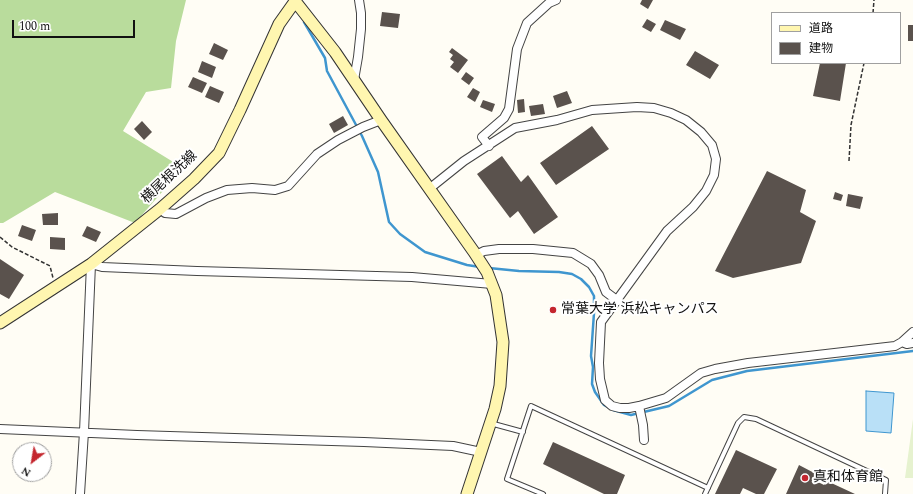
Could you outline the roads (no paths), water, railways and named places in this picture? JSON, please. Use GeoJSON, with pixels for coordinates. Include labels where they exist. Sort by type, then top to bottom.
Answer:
{"type":"FeatureCollection","features":[{"type":"Feature","properties":{"kind":"street"},"geometry":{"type":"LineString","coordinates":[[295,0],[335,52],[476,255],[487,272],[496,295],[503,342],[500,386],[490,423],[467,494]]}},
{"type":"Feature","properties":{"kind":"street","name":"横尾根洗線"},"geometry":{"type":"LineString","coordinates":[[0,322],[90,264],[160,209],[194,179],[219,153],[279,24],[295,0]]}},
{"type":"Feature","properties":{"kind":"street"},"geometry":{"type":"LineString","coordinates":[[354,80],[361,29],[359,0]]}},
{"type":"Feature","properties":{"kind":"street"},"geometry":{"type":"LineString","coordinates":[[489,146],[482,137],[504,118],[509,109],[517,49],[527,23],[549,3],[556,0]]}},
{"type":"Feature","properties":{"kind":"street"},"geometry":{"type":"LineString","coordinates":[[429,189],[464,161],[515,128],[557,120],[592,110],[637,107],[654,108],[671,113],[686,120],[701,132],[712,145],[716,159],[714,175],[706,191],[693,207],[667,231],[618,301],[601,322],[599,363],[600,379],[605,400],[612,406],[620,408],[640,408],[666,398],[701,373],[715,369],[748,363],[895,346],[913,332]]}},
{"type":"Feature","properties":{"kind":"street"},"geometry":{"type":"LineString","coordinates":[[160,209],[165,213],[176,214],[206,198],[227,190],[252,188],[275,190],[288,186],[317,154],[338,140],[381,120]]}},
{"type":"Feature","properties":{"kind":"street"},"geometry":{"type":"LineString","coordinates":[[476,255],[484,251],[499,249],[533,249],[573,253],[591,264],[599,275],[606,292],[618,301]]}},
{"type":"Feature","properties":{"kind":"street"},"geometry":{"type":"LineString","coordinates":[[80,494],[84,432],[90,264],[102,267],[197,271],[412,277],[492,284]]}},
{"type":"Feature","properties":{"kind":"street"},"geometry":{"type":"LineString","coordinates":[[902,342],[907,344],[913,343]]}},
{"type":"Feature","properties":{"kind":"street"},"geometry":{"type":"LineString","coordinates":[[640,408],[644,425],[644,440]]}},
{"type":"Feature","properties":{"kind":"street"},"geometry":{"type":"LineString","coordinates":[[0,430],[453,446],[481,452]]}},
{"type":"Feature","properties":{"kind":"lane"},"geometry":{"type":"LineString","coordinates":[[543,494],[507,479],[532,406],[708,488]]}},
{"type":"Feature","properties":{"kind":"lane"},"geometry":{"type":"LineString","coordinates":[[705,494],[738,423],[744,417],[756,418],[886,480],[885,494]]}},
{"type":"Feature","properties":{"kind":"lane"},"geometry":{"type":"LineString","coordinates":[[490,423],[523,432]]}},
{"type":"Feature","properties":{"kind":"water"},"geometry":{"type":"Polygon","coordinates":[[[866,391],[894,393],[891,433],[866,431],[866,391]]]}},
{"type":"Feature","properties":{"kind":"waterway"},"geometry":{"type":"LineString","coordinates":[[304,22],[325,58],[327,71],[362,136],[378,172],[389,222],[400,234],[425,252],[467,265],[480,267]]}},
{"type":"Feature","properties":{"kind":"waterway"},"geometry":{"type":"LineString","coordinates":[[489,268],[572,274],[581,279],[589,287],[594,296],[591,356],[593,367],[592,384],[595,392],[604,405],[613,410],[631,415],[669,406],[712,380],[747,371],[913,351]]}},
{"type":"Feature","properties":{"kind":"place","name":"常葉大学 浜松キャンパス"},"geometry":{"type":"Point","coordinates":[553,310]}},
{"type":"Feature","properties":{"kind":"place","name":"真和体育館"},"geometry":{"type":"Point","coordinates":[805,478]}}]}
